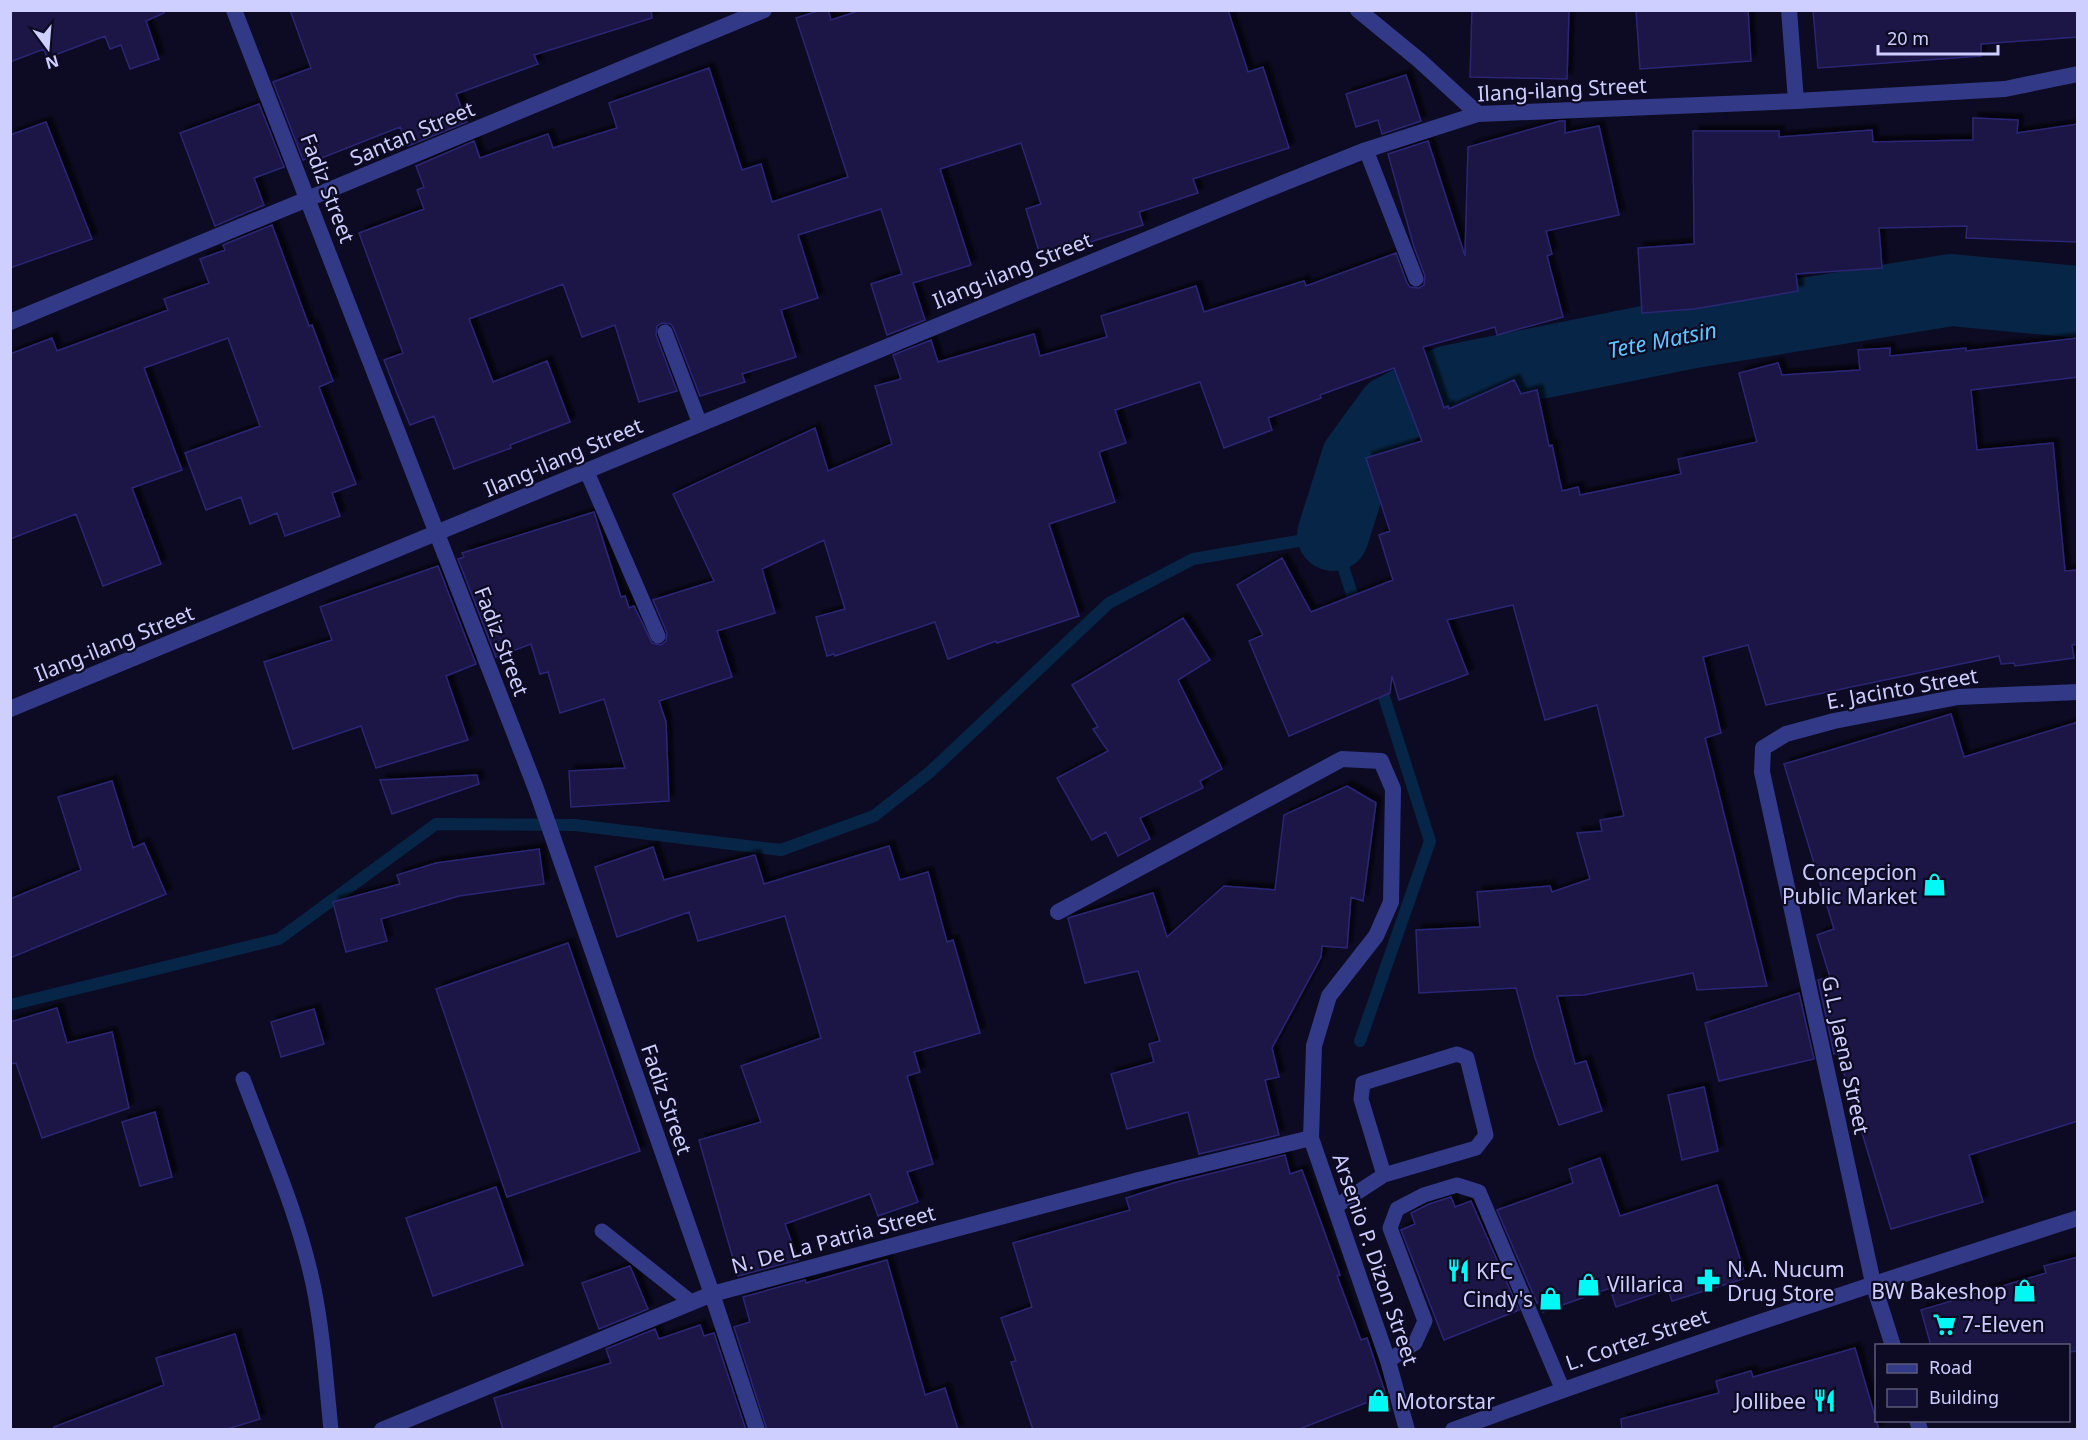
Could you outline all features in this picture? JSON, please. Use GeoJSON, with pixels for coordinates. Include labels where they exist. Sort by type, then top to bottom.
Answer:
{"type":"FeatureCollection","features":[{"type":"Feature","properties":{"kind":"street","name":"Fadiz Street"},"geometry":{"type":"LineString","coordinates":[[234,10],[536,789],[757,1430]]}},
{"type":"Feature","properties":{"kind":"street","name":"Santan Street"},"geometry":{"type":"LineString","coordinates":[[10,322],[764,10]]}},
{"type":"Feature","properties":{"kind":"street"},"geometry":{"type":"LineString","coordinates":[[1358,10],[1419,60],[1478,114]]}},
{"type":"Feature","properties":{"kind":"street"},"geometry":{"type":"LineString","coordinates":[[1789,10],[1796,101]]}},
{"type":"Feature","properties":{"kind":"street","name":"Ilang-ilang Street"},"geometry":{"type":"LineString","coordinates":[[10,709],[587,472],[922,331],[1366,150],[1478,114],[1796,101],[2006,88],[2078,74]]}},
{"type":"Feature","properties":{"kind":"street","name":"E. Jacinto Street"},"geometry":{"type":"LineString","coordinates":[[1762,772],[1763,748],[1786,734],[1824,724],[1958,697],[2078,692]]}},
{"type":"Feature","properties":{"kind":"street"},"geometry":{"type":"LineString","coordinates":[[1058,912],[1342,759],[1381,761],[1393,789],[1391,902],[1376,936],[1329,996],[1314,1046],[1311,1138]]}},
{"type":"Feature","properties":{"kind":"street","name":"G.L. Jaena Street"},"geometry":{"type":"LineString","coordinates":[[1762,772],[1873,1283],[1892,1344]]}},
{"type":"Feature","properties":{"kind":"street","name":"N. De La Patria Street"},"geometry":{"type":"LineString","coordinates":[[382,1430],[712,1294],[1140,1180],[1311,1138]]}},
{"type":"Feature","properties":{"kind":"street","name":"Arsenio P. Dizon Street"},"geometry":{"type":"LineString","coordinates":[[1311,1138],[1388,1361],[1407,1430]]}},
{"type":"Feature","properties":{"kind":"street","name":"L. Cortez Street"},"geometry":{"type":"LineString","coordinates":[[1453,1430],[1562,1389],[1873,1283],[2078,1218]]}},
{"type":"Feature","properties":{"kind":"lane"},"geometry":{"type":"LineString","coordinates":[[1366,150],[1416,279]]}},
{"type":"Feature","properties":{"kind":"lane"},"geometry":{"type":"LineString","coordinates":[[665,332],[700,424]]}},
{"type":"Feature","properties":{"kind":"lane"},"geometry":{"type":"LineString","coordinates":[[587,472],[658,636]]}},
{"type":"Feature","properties":{"kind":"lane"},"geometry":{"type":"LineString","coordinates":[[1335,1207],[1384,1175],[1476,1148],[1486,1135],[1467,1059],[1457,1054],[1363,1083],[1361,1100],[1384,1175]]}},
{"type":"Feature","properties":{"kind":"lane"},"geometry":{"type":"LineString","coordinates":[[243,1079],[294,1214],[313,1284],[331,1430]]}},
{"type":"Feature","properties":{"kind":"lane"},"geometry":{"type":"LineString","coordinates":[[1388,1361],[1415,1343],[1425,1321],[1390,1227],[1397,1209],[1424,1195],[1457,1185],[1479,1192],[1562,1389]]}},
{"type":"Feature","properties":{"kind":"lane"},"geometry":{"type":"LineString","coordinates":[[602,1231],[691,1302]]}},
{"type":"Feature","properties":{"kind":"building"},"geometry":{"type":"Polygon","coordinates":[[[10,10],[164,10],[164,13],[146,21],[159,59],[130,69],[121,45],[110,49],[105,36],[47,58],[44,49],[10,62],[10,10]]]}},
{"type":"Feature","properties":{"kind":"building"},"geometry":{"type":"Polygon","coordinates":[[[290,10],[651,10],[652,18],[534,55],[538,64],[456,94],[467,122],[408,146],[400,127],[314,161],[312,156],[303,160],[273,82],[311,68],[290,10]]]}},
{"type":"Feature","properties":{"kind":"building"},"geometry":{"type":"Polygon","coordinates":[[[828,10],[831,20],[861,10],[1228,10],[1248,72],[1263,67],[1289,148],[1193,179],[1198,193],[1139,212],[1143,225],[1041,258],[1026,209],[1041,204],[1021,143],[940,169],[971,265],[913,283],[925,320],[887,335],[871,284],[902,274],[881,209],[798,235],[818,298],[781,310],[796,357],[742,374],[745,382],[700,396],[674,329],[671,324],[662,323],[657,326],[656,335],[677,391],[639,402],[615,325],[582,337],[563,284],[469,319],[493,382],[547,361],[570,422],[510,445],[511,448],[454,469],[434,416],[410,425],[398,396],[384,360],[403,353],[359,233],[424,209],[417,190],[424,187],[416,166],[474,141],[480,158],[548,134],[553,148],[617,128],[609,103],[709,68],[742,170],[761,164],[772,202],[848,177],[796,18],[828,10]]]}},
{"type":"Feature","properties":{"kind":"building"},"geometry":{"type":"Polygon","coordinates":[[[1472,10],[1569,10],[1567,79],[1470,77],[1472,10]]]}},
{"type":"Feature","properties":{"kind":"building"},"geometry":{"type":"Polygon","coordinates":[[[1636,10],[1748,10],[1751,61],[1640,69],[1636,10]]]}},
{"type":"Feature","properties":{"kind":"building"},"geometry":{"type":"Polygon","coordinates":[[[1813,10],[2078,10],[2078,37],[1981,44],[1981,56],[1818,68],[1813,10]]]}},
{"type":"Feature","properties":{"kind":"building"},"geometry":{"type":"Polygon","coordinates":[[[1406,75],[1421,121],[1382,134],[1378,120],[1356,127],[1346,94],[1406,75]]]}},
{"type":"Feature","properties":{"kind":"building"},"geometry":{"type":"Polygon","coordinates":[[[259,104],[284,167],[254,178],[264,205],[215,226],[180,133],[259,104]]]}},
{"type":"Feature","properties":{"kind":"building"},"geometry":{"type":"Polygon","coordinates":[[[1973,118],[2018,120],[2017,133],[2078,124],[2078,242],[1966,238],[1967,226],[1879,228],[1882,268],[1796,274],[1798,291],[1694,309],[1642,313],[1638,248],[1694,244],[1693,131],[1779,131],[1779,137],[1872,130],[1873,142],[1973,140],[1973,118]]]}},
{"type":"Feature","properties":{"kind":"building"},"geometry":{"type":"Polygon","coordinates":[[[1565,121],[1565,133],[1599,126],[1619,215],[1546,231],[1552,254],[1547,256],[1563,317],[1497,335],[1495,327],[1423,347],[1444,408],[1448,406],[1449,409],[1514,380],[1521,394],[1537,390],[1549,446],[1552,445],[1562,491],[1578,487],[1580,495],[1681,474],[1678,459],[1757,442],[1739,373],[1778,363],[1782,375],[1860,370],[1858,350],[1890,348],[1890,356],[1966,348],[1966,351],[2078,338],[2078,377],[1971,390],[1977,450],[2053,443],[2065,571],[2078,570],[2078,644],[2072,645],[2074,658],[2015,666],[2014,663],[2001,664],[1999,656],[1766,705],[1748,645],[1703,657],[1721,733],[1705,738],[1767,986],[1697,990],[1693,973],[1584,995],[1557,996],[1575,1064],[1586,1061],[1602,1111],[1559,1125],[1535,1058],[1516,988],[1419,993],[1416,930],[1480,927],[1477,892],[1550,886],[1552,892],[1590,879],[1577,833],[1602,831],[1600,820],[1624,816],[1597,705],[1545,720],[1513,605],[1447,620],[1468,674],[1399,700],[1392,676],[1390,693],[1289,736],[1249,641],[1263,635],[1237,585],[1282,558],[1311,612],[1393,580],[1379,535],[1390,531],[1366,458],[1422,441],[1394,368],[1320,395],[1321,398],[1268,418],[1272,430],[1224,448],[1200,382],[1115,410],[1126,443],[1099,452],[1115,502],[1049,524],[1079,616],[997,643],[996,641],[948,659],[935,622],[835,656],[834,654],[827,656],[816,617],[845,609],[824,540],[762,569],[775,613],[717,631],[732,677],[659,701],[666,722],[669,801],[571,807],[569,771],[625,768],[604,699],[560,713],[548,672],[540,674],[531,644],[496,657],[458,559],[464,557],[462,553],[594,512],[621,597],[625,596],[629,608],[634,606],[652,643],[661,645],[666,641],[667,633],[653,600],[714,581],[673,494],[815,428],[828,471],[892,444],[875,386],[901,379],[893,355],[931,340],[938,362],[1034,334],[1040,356],[1107,337],[1101,316],[1196,286],[1204,312],[1304,281],[1306,286],[1396,253],[1407,283],[1410,287],[1419,288],[1424,285],[1425,276],[1414,247],[1388,154],[1428,141],[1465,256],[1468,147],[1565,121]]]}},
{"type":"Feature","properties":{"kind":"building"},"geometry":{"type":"Polygon","coordinates":[[[46,122],[92,239],[10,268],[10,135],[46,122]]]}},
{"type":"Feature","properties":{"kind":"building"},"geometry":{"type":"Polygon","coordinates":[[[272,225],[309,326],[312,325],[333,381],[319,387],[356,484],[332,493],[340,516],[285,536],[277,513],[250,524],[241,497],[206,510],[185,453],[260,426],[228,338],[144,368],[182,470],[132,488],[161,564],[103,586],[76,514],[10,539],[10,354],[52,338],[57,351],[168,310],[164,299],[209,283],[200,259],[225,250],[223,245],[272,225]]]}},
{"type":"Feature","properties":{"kind":"building"},"geometry":{"type":"Polygon","coordinates":[[[438,566],[476,664],[446,676],[468,740],[376,768],[361,726],[293,749],[264,662],[332,640],[320,607],[438,566]]]}},
{"type":"Feature","properties":{"kind":"building"},"geometry":{"type":"Polygon","coordinates":[[[1183,618],[1210,660],[1178,680],[1222,769],[1200,781],[1203,788],[1140,818],[1150,839],[1118,856],[1106,832],[1092,840],[1057,778],[1108,751],[1093,729],[1098,727],[1072,685],[1183,618]]]}},
{"type":"Feature","properties":{"kind":"building","name":"Concepcion Public Market"},"geometry":{"type":"Polygon","coordinates":[[[1951,714],[1964,757],[2078,722],[2078,1121],[1969,1155],[1983,1202],[1891,1229],[1838,1053],[1834,1054],[1818,980],[1830,977],[1817,935],[1834,929],[1784,764],[1951,714]]]}},
{"type":"Feature","properties":{"kind":"building"},"geometry":{"type":"Polygon","coordinates":[[[477,775],[479,784],[392,814],[380,780],[477,775]]]}},
{"type":"Feature","properties":{"kind":"building"},"geometry":{"type":"Polygon","coordinates":[[[112,781],[133,848],[144,843],[166,894],[10,958],[10,899],[81,870],[58,797],[112,781]]]}},
{"type":"Feature","properties":{"kind":"building"},"geometry":{"type":"Polygon","coordinates":[[[1347,786],[1376,803],[1363,901],[1351,897],[1347,948],[1322,946],[1321,957],[1272,1048],[1279,1077],[1265,1080],[1279,1135],[1199,1154],[1188,1112],[1127,1129],[1111,1074],[1154,1062],[1149,1044],[1160,1041],[1138,971],[1085,983],[1068,918],[1153,893],[1167,937],[1224,886],[1275,890],[1284,815],[1347,786]]]}},
{"type":"Feature","properties":{"kind":"building"},"geometry":{"type":"Polygon","coordinates":[[[889,846],[900,880],[928,872],[947,942],[953,940],[980,1033],[914,1052],[920,1072],[907,1076],[933,1164],[907,1172],[918,1202],[878,1216],[870,1194],[785,1224],[798,1260],[738,1276],[699,1140],[761,1122],[741,1066],[821,1038],[785,916],[698,941],[689,912],[617,937],[595,867],[653,847],[664,880],[755,855],[764,884],[889,846]]]}},
{"type":"Feature","properties":{"kind":"building"},"geometry":{"type":"Polygon","coordinates":[[[539,849],[544,884],[459,896],[381,919],[387,941],[346,952],[333,902],[400,884],[397,875],[436,863],[539,849]]]}},
{"type":"Feature","properties":{"kind":"building"},"geometry":{"type":"Polygon","coordinates":[[[568,943],[640,1151],[507,1197],[436,989],[568,943]]]}},
{"type":"Feature","properties":{"kind":"building"},"geometry":{"type":"Polygon","coordinates":[[[1799,993],[1814,1059],[1719,1081],[1705,1023],[1799,993]]]}},
{"type":"Feature","properties":{"kind":"building"},"geometry":{"type":"Polygon","coordinates":[[[57,1008],[67,1043],[112,1032],[129,1108],[42,1138],[16,1063],[10,1064],[10,1022],[57,1008]]]}},
{"type":"Feature","properties":{"kind":"building"},"geometry":{"type":"Polygon","coordinates":[[[314,1009],[324,1044],[281,1057],[271,1022],[314,1009]]]}},
{"type":"Feature","properties":{"kind":"building"},"geometry":{"type":"Polygon","coordinates":[[[1704,1087],[1718,1151],[1682,1160],[1668,1095],[1704,1087]]]}},
{"type":"Feature","properties":{"kind":"building"},"geometry":{"type":"Polygon","coordinates":[[[155,1112],[172,1177],[140,1186],[122,1122],[155,1112]]]}},
{"type":"Feature","properties":{"kind":"building"},"geometry":{"type":"Polygon","coordinates":[[[1285,1155],[1290,1174],[1302,1170],[1340,1275],[1337,1276],[1361,1340],[1367,1338],[1386,1395],[1297,1430],[1033,1430],[1011,1362],[1016,1361],[1001,1318],[1032,1307],[1013,1243],[1130,1210],[1126,1198],[1173,1183],[1285,1155]]]}},
{"type":"Feature","properties":{"kind":"building"},"geometry":{"type":"Polygon","coordinates":[[[1600,1158],[1620,1216],[1717,1185],[1746,1278],[1672,1301],[1668,1289],[1616,1307],[1610,1288],[1543,1312],[1497,1210],[1573,1183],[1569,1169],[1600,1158]]]}},
{"type":"Feature","properties":{"kind":"building"},"geometry":{"type":"Polygon","coordinates":[[[496,1187],[523,1265],[433,1296],[406,1218],[496,1187]]]}},
{"type":"Feature","properties":{"kind":"building","name":"KFC"},"geometry":{"type":"Polygon","coordinates":[[[1451,1197],[1455,1207],[1471,1201],[1519,1310],[1444,1340],[1401,1230],[1415,1224],[1411,1213],[1451,1197]]]}},
{"type":"Feature","properties":{"kind":"building"},"geometry":{"type":"Polygon","coordinates":[[[2078,1257],[2078,1351],[2070,1352],[2070,1344],[1930,1344],[1921,1310],[2046,1273],[2044,1266],[2078,1257]]]}},
{"type":"Feature","properties":{"kind":"building"},"geometry":{"type":"Polygon","coordinates":[[[887,1260],[925,1395],[945,1388],[958,1430],[767,1430],[734,1327],[750,1322],[743,1297],[805,1280],[806,1283],[887,1260]]]}},
{"type":"Feature","properties":{"kind":"building"},"geometry":{"type":"Polygon","coordinates":[[[630,1266],[648,1309],[599,1329],[582,1283],[630,1266]]]}},
{"type":"Feature","properties":{"kind":"building"},"geometry":{"type":"Polygon","coordinates":[[[700,1325],[704,1336],[714,1333],[746,1430],[503,1430],[494,1398],[611,1363],[606,1349],[655,1329],[659,1339],[700,1325]]]}},
{"type":"Feature","properties":{"kind":"building"},"geometry":{"type":"Polygon","coordinates":[[[235,1334],[260,1419],[224,1430],[54,1430],[54,1427],[164,1385],[156,1358],[235,1334]]]}},
{"type":"Feature","properties":{"kind":"building"},"geometry":{"type":"Polygon","coordinates":[[[1855,1348],[1879,1430],[1622,1430],[1621,1419],[1719,1393],[1716,1381],[1751,1371],[1753,1377],[1855,1348]]]}},
{"type":"Feature","properties":{"kind":"waterway","name":"Tete Matsin"},"geometry":{"type":"LineString","coordinates":[[1333,535],[1357,459],[1392,411],[1450,381],[1694,332],[1951,290],[2078,302]]}},
{"type":"Feature","properties":{"kind":"waterway"},"geometry":{"type":"LineString","coordinates":[[10,1005],[279,939],[436,824],[575,825],[781,850],[874,816],[930,772],[1109,603],[1193,559],[1333,535],[1357,610]]}},
{"type":"Feature","properties":{"kind":"waterway"},"geometry":{"type":"LineString","coordinates":[[1360,1041],[1430,841],[1379,681]]}},
{"type":"Feature","properties":{"kind":"place","name":"Concepcion Public Market"},"geometry":{"type":"Point","coordinates":[1935,884]}},
{"type":"Feature","properties":{"kind":"place","name":"KFC"},"geometry":{"type":"Point","coordinates":[1458,1271]}},
{"type":"Feature","properties":{"kind":"place","name":"N.A. Nucum Drug Store"},"geometry":{"type":"Point","coordinates":[1709,1281]}},
{"type":"Feature","properties":{"kind":"place","name":"Villarica"},"geometry":{"type":"Point","coordinates":[1589,1284]}},
{"type":"Feature","properties":{"kind":"place","name":"BW Bakeshop"},"geometry":{"type":"Point","coordinates":[2025,1291]}},
{"type":"Feature","properties":{"kind":"place","name":"Cindy's"},"geometry":{"type":"Point","coordinates":[1551,1299]}},
{"type":"Feature","properties":{"kind":"place","name":"7-Eleven"},"geometry":{"type":"Point","coordinates":[1944,1324]}},
{"type":"Feature","properties":{"kind":"place","name":"Motorstar"},"geometry":{"type":"Point","coordinates":[1378,1401]}},
{"type":"Feature","properties":{"kind":"place","name":"Jollibee"},"geometry":{"type":"Point","coordinates":[1824,1401]}}]}
